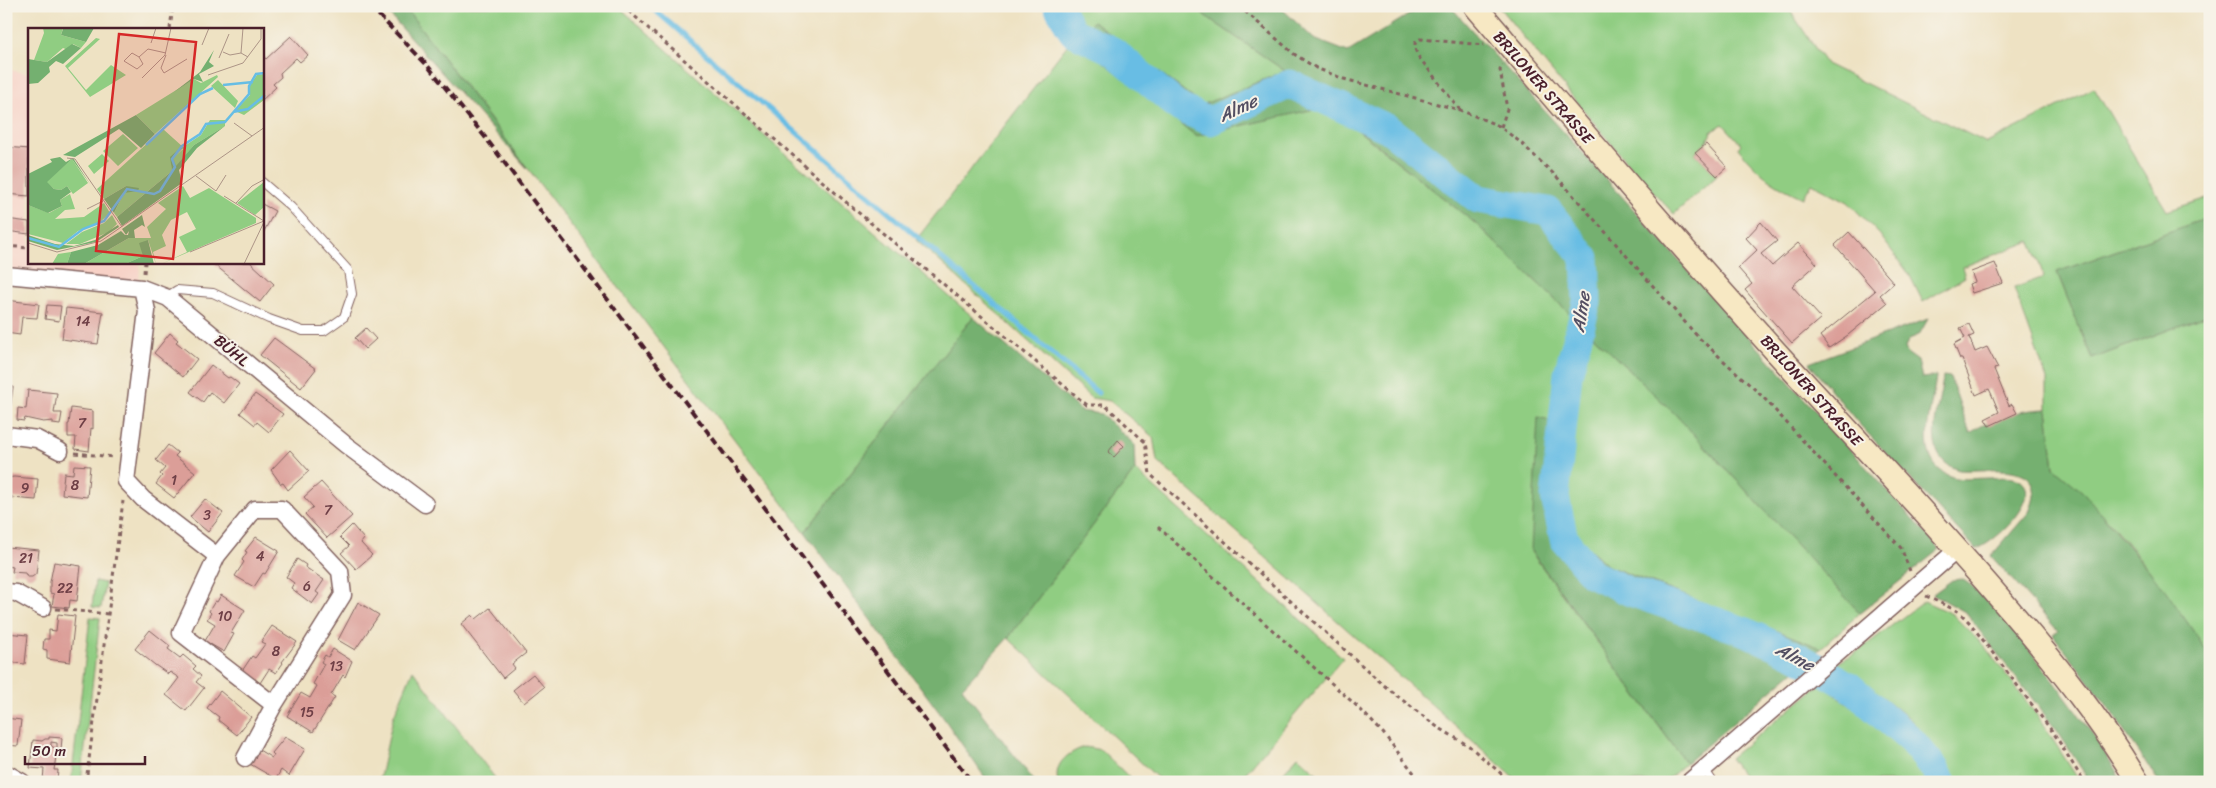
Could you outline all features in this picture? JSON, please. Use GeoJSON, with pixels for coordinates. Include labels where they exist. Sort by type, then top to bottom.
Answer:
{"type":"FeatureCollection","features":[{"type":"Feature","properties":{"kind":"main road","name":"BRILONER STRASSE"},"geometry":{"type":"LineString","coordinates":[[1475,6],[1758,332],[1958,549],[2070,681],[2118,748],[2138,782]]}},
{"type":"Feature","properties":{"kind":"street","name":"BÜHL"},"geometry":{"type":"LineString","coordinates":[[6,275],[142,288],[166,297],[346,445],[425,504]]}},
{"type":"Feature","properties":{"kind":"street"},"geometry":{"type":"LineString","coordinates":[[142,288],[147,311],[126,480],[143,499],[217,556]]}},
{"type":"Feature","properties":{"kind":"street"},"geometry":{"type":"LineString","coordinates":[[6,435],[37,439],[60,451]]}},
{"type":"Feature","properties":{"kind":"street"},"geometry":{"type":"LineString","coordinates":[[245,758],[274,705],[343,595],[340,571],[282,509],[255,509],[217,556],[181,633],[274,705]]}},
{"type":"Feature","properties":{"kind":"street"},"geometry":{"type":"LineString","coordinates":[[1689,782],[1709,775],[1796,691],[1958,549]]}},
{"type":"Feature","properties":{"kind":"street"},"geometry":{"type":"LineString","coordinates":[[6,592],[16,593],[43,608]]}},
{"type":"Feature","properties":{"kind":"street"},"geometry":{"type":"LineString","coordinates":[[6,773],[22,782]]}},
{"type":"Feature","properties":{"kind":"lane"},"geometry":{"type":"LineString","coordinates":[[166,297],[177,290],[213,293],[269,319],[302,331],[324,331],[344,317],[352,294],[348,270],[291,207],[264,184]]}},
{"type":"Feature","properties":{"kind":"path"},"geometry":{"type":"LineString","coordinates":[[170,28],[173,6]]}},
{"type":"Feature","properties":{"kind":"path"},"geometry":{"type":"LineString","coordinates":[[624,6],[847,203],[1087,405],[1105,406],[1145,442],[1150,474],[1387,688],[1436,726],[1469,746],[1511,782]]}},
{"type":"Feature","properties":{"kind":"path"},"geometry":{"type":"LineString","coordinates":[[1239,6],[1294,54],[1316,68],[1344,79],[1460,110],[1499,126],[1520,142],[1556,176],[1698,337],[1763,398],[1901,548],[1917,585],[1959,612],[1970,623],[2055,735],[2084,782]]}},
{"type":"Feature","properties":{"kind":"path"},"geometry":{"type":"LineString","coordinates":[[1460,110],[1418,56],[1414,49],[1415,43],[1420,39],[1429,39],[1484,46],[1498,33]]}},
{"type":"Feature","properties":{"kind":"path"},"geometry":{"type":"LineString","coordinates":[[1500,70],[1507,109],[1501,127]]}},
{"type":"Feature","properties":{"kind":"path"},"geometry":{"type":"LineString","coordinates":[[6,246],[28,248]]}},
{"type":"Feature","properties":{"kind":"path"},"geometry":{"type":"LineString","coordinates":[[60,451],[129,458]]}},
{"type":"Feature","properties":{"kind":"path"},"geometry":{"type":"LineString","coordinates":[[86,782],[126,480]]}},
{"type":"Feature","properties":{"kind":"path"},"geometry":{"type":"LineString","coordinates":[[1158,527],[1359,708],[1383,733],[1414,774],[1423,782]]}},
{"type":"Feature","properties":{"kind":"path"},"geometry":{"type":"LineString","coordinates":[[43,608],[109,614]]}},
{"type":"Feature","properties":{"kind":"shaded area"},"geometry":{"type":"Polygon","coordinates":[[[6,69],[28,74],[28,264],[140,264],[139,284],[6,269],[6,69]]]}},
{"type":"Feature","properties":{"kind":"green space"},"geometry":{"type":"Polygon","coordinates":[[[382,6],[404,6],[527,168],[382,6]]]}},
{"type":"Feature","properties":{"kind":"green space"},"geometry":{"type":"Polygon","coordinates":[[[404,6],[618,6],[707,86],[973,317],[805,532],[404,6]]]}},
{"type":"Feature","properties":{"kind":"green space"},"geometry":{"type":"Polygon","coordinates":[[[1071,6],[1191,6],[1285,71],[1202,105],[1093,21],[1076,44],[1095,55],[1196,136],[1327,106],[1476,224],[1675,414],[1860,613],[1821,648],[1608,566],[1575,535],[1566,494],[1573,426],[1531,552],[1686,763],[1665,782],[1519,782],[1157,461],[1153,437],[1110,401],[1091,398],[916,240],[1082,26],[1071,6]]]}},
{"type":"Feature","properties":{"kind":"green space"},"geometry":{"type":"Polygon","coordinates":[[[1191,6],[1279,6],[1314,39],[1348,52],[1423,6],[1450,6],[1940,549],[1860,613],[1675,414],[1476,224],[1328,106],[1196,136],[1095,55],[1076,44],[1093,21],[1202,105],[1285,71],[1191,6]]]}},
{"type":"Feature","properties":{"kind":"green space"},"geometry":{"type":"Polygon","coordinates":[[[1498,6],[1787,6],[1826,64],[1987,143],[2094,88],[2167,211],[2210,197],[2210,217],[2057,272],[2092,359],[2210,314],[2210,656],[2157,581],[2119,533],[2054,468],[2047,409],[2047,379],[2014,288],[2044,277],[2031,241],[1962,267],[1965,277],[1923,302],[1909,274],[1880,235],[1848,202],[1812,183],[1803,198],[1782,188],[1760,172],[1746,157],[1738,148],[1741,144],[1723,124],[1711,132],[1707,142],[1695,153],[1717,176],[1674,214],[1633,170],[1498,6]]]}},
{"type":"Feature","properties":{"kind":"green space"},"geometry":{"type":"Polygon","coordinates":[[[2210,217],[2210,314],[2092,359],[2057,272],[2210,217]]]}},
{"type":"Feature","properties":{"kind":"green space"},"geometry":{"type":"Polygon","coordinates":[[[973,317],[1081,411],[1101,414],[1134,444],[1135,470],[1008,638],[962,688],[1035,782],[988,782],[945,720],[805,532],[973,317]]]}},
{"type":"Feature","properties":{"kind":"green space"},"geometry":{"type":"Polygon","coordinates":[[[1928,319],[1919,335],[1909,339],[1905,347],[1907,353],[1918,361],[1922,378],[1936,376],[1927,434],[1928,449],[1933,461],[1942,471],[1956,478],[2013,478],[2021,481],[2026,489],[2026,499],[2013,520],[1993,539],[1976,549],[1859,424],[1809,363],[1928,319]]]}},
{"type":"Feature","properties":{"kind":"green space"},"geometry":{"type":"Polygon","coordinates":[[[1943,376],[1950,377],[1970,433],[2007,415],[2047,409],[2054,468],[2084,493],[2166,591],[2210,656],[2210,782],[2159,782],[2104,701],[2053,635],[2058,631],[1991,556],[2029,512],[2034,495],[2032,483],[2025,476],[2014,472],[2001,470],[1959,470],[1946,463],[1938,454],[1934,429],[1943,376]]]}},
{"type":"Feature","properties":{"kind":"green space"},"geometry":{"type":"Polygon","coordinates":[[[1538,417],[1573,426],[1566,494],[1575,535],[1608,566],[1821,648],[1686,763],[1531,551],[1538,417]]]}},
{"type":"Feature","properties":{"kind":"green space"},"geometry":{"type":"Polygon","coordinates":[[[1135,470],[1343,658],[1238,782],[1162,782],[1008,638],[1135,470]]]}},
{"type":"Feature","properties":{"kind":"green space"},"geometry":{"type":"Polygon","coordinates":[[[1962,579],[1995,608],[2037,659],[2088,728],[2123,782],[2090,782],[2058,732],[1965,612],[1933,594],[1952,580],[1962,579]]]}},
{"type":"Feature","properties":{"kind":"green space"},"geometry":{"type":"Polygon","coordinates":[[[95,581],[105,583],[101,608],[92,607],[95,581]]]}},
{"type":"Feature","properties":{"kind":"green space"},"geometry":{"type":"Polygon","coordinates":[[[1924,601],[1952,614],[1985,647],[2039,718],[2080,782],[1956,782],[1929,740],[1910,719],[1871,687],[1836,664],[1857,652],[1924,601]]]}},
{"type":"Feature","properties":{"kind":"green space"},"geometry":{"type":"Polygon","coordinates":[[[90,617],[100,618],[81,782],[71,782],[90,617]]]}},
{"type":"Feature","properties":{"kind":"green space"},"geometry":{"type":"Polygon","coordinates":[[[413,670],[498,782],[379,782],[393,718],[413,670]]]}},
{"type":"Feature","properties":{"kind":"green space"},"geometry":{"type":"Polygon","coordinates":[[[1821,684],[1880,728],[1932,782],[1747,782],[1730,758],[1821,684]]]}},
{"type":"Feature","properties":{"kind":"green space"},"geometry":{"type":"Polygon","coordinates":[[[1085,747],[1101,750],[1134,782],[1058,782],[1057,775],[1060,764],[1068,755],[1085,747]]]}},
{"type":"Feature","properties":{"kind":"green space"},"geometry":{"type":"Polygon","coordinates":[[[1298,756],[1326,782],[1275,782],[1298,756]]]}},
{"type":"Feature","properties":{"kind":"building"},"geometry":{"type":"Polygon","coordinates":[[[291,36],[308,55],[300,62],[296,58],[280,73],[281,77],[273,84],[276,87],[264,98],[264,57],[266,59],[291,36]]]}},
{"type":"Feature","properties":{"kind":"building"},"geometry":{"type":"Polygon","coordinates":[[[1706,144],[1727,167],[1717,176],[1695,153],[1706,144]]]}},
{"type":"Feature","properties":{"kind":"building"},"geometry":{"type":"Polygon","coordinates":[[[6,147],[28,149],[28,196],[6,194],[6,147]]]}},
{"type":"Feature","properties":{"kind":"building"},"geometry":{"type":"Polygon","coordinates":[[[264,205],[275,211],[264,231],[264,205]]]}},
{"type":"Feature","properties":{"kind":"building"},"geometry":{"type":"Polygon","coordinates":[[[6,219],[28,222],[28,234],[6,231],[6,219]]]}},
{"type":"Feature","properties":{"kind":"building"},"geometry":{"type":"Polygon","coordinates":[[[1761,222],[1777,241],[1761,254],[1772,266],[1798,243],[1817,264],[1792,286],[1821,318],[1792,343],[1745,290],[1752,284],[1738,268],[1757,250],[1746,238],[1761,222]]]}},
{"type":"Feature","properties":{"kind":"building"},"geometry":{"type":"Polygon","coordinates":[[[1849,232],[1894,283],[1880,295],[1887,303],[1829,348],[1820,336],[1875,291],[1835,245],[1849,232]]]}},
{"type":"Feature","properties":{"kind":"building"},"geometry":{"type":"Polygon","coordinates":[[[1995,263],[2003,283],[1972,293],[1969,284],[1975,282],[1971,272],[1995,263]]]}},
{"type":"Feature","properties":{"kind":"building"},"geometry":{"type":"Polygon","coordinates":[[[252,264],[274,284],[260,302],[215,265],[252,264]]]}},
{"type":"Feature","properties":{"kind":"building"},"geometry":{"type":"Polygon","coordinates":[[[6,300],[39,304],[37,318],[22,317],[20,335],[6,333],[6,300]]]}},
{"type":"Feature","properties":{"kind":"building"},"geometry":{"type":"Polygon","coordinates":[[[47,305],[61,306],[59,321],[45,319],[47,305]]]}},
{"type":"Feature","properties":{"kind":"building"},"geometry":{"type":"Polygon","coordinates":[[[66,308],[103,312],[98,344],[62,339],[66,308]]]}},
{"type":"Feature","properties":{"kind":"building"},"geometry":{"type":"Polygon","coordinates":[[[1969,324],[1974,335],[1969,337],[1975,352],[1987,347],[1998,368],[1994,369],[2009,406],[2012,404],[2017,413],[1989,426],[1985,419],[1999,412],[1991,393],[1989,389],[1976,395],[1954,344],[1965,338],[1960,328],[1969,324]]]}},
{"type":"Feature","properties":{"kind":"building"},"geometry":{"type":"Polygon","coordinates":[[[366,328],[376,339],[365,349],[355,338],[366,328]]]}},
{"type":"Feature","properties":{"kind":"building"},"geometry":{"type":"Polygon","coordinates":[[[170,333],[178,340],[176,342],[197,359],[183,377],[154,353],[170,333]]]}},
{"type":"Feature","properties":{"kind":"building"},"geometry":{"type":"Polygon","coordinates":[[[274,338],[316,369],[301,388],[260,355],[274,338]]]}},
{"type":"Feature","properties":{"kind":"building"},"geometry":{"type":"Polygon","coordinates":[[[211,365],[239,384],[224,403],[210,392],[203,402],[190,392],[211,365]]]}},
{"type":"Feature","properties":{"kind":"building"},"geometry":{"type":"Polygon","coordinates":[[[6,386],[13,387],[9,418],[6,418],[6,386]]]}},
{"type":"Feature","properties":{"kind":"building"},"geometry":{"type":"Polygon","coordinates":[[[28,390],[57,393],[54,413],[62,413],[60,425],[53,424],[53,421],[43,422],[25,418],[24,421],[17,420],[18,408],[26,409],[28,390]]]}},
{"type":"Feature","properties":{"kind":"building"},"geometry":{"type":"Polygon","coordinates":[[[255,394],[283,414],[269,432],[257,422],[255,425],[240,413],[255,394]]]}},
{"type":"Feature","properties":{"kind":"building"},"geometry":{"type":"Polygon","coordinates":[[[71,408],[93,411],[93,429],[91,428],[89,451],[75,449],[76,437],[68,437],[71,408]]]}},
{"type":"Feature","properties":{"kind":"building"},"geometry":{"type":"Polygon","coordinates":[[[1118,440],[1124,446],[1114,457],[1108,452],[1118,440]]]}},
{"type":"Feature","properties":{"kind":"building"},"geometry":{"type":"Polygon","coordinates":[[[168,445],[178,453],[175,456],[195,472],[174,498],[156,484],[165,468],[156,460],[168,445]]]}},
{"type":"Feature","properties":{"kind":"building"},"geometry":{"type":"Polygon","coordinates":[[[290,450],[309,471],[288,490],[271,470],[290,450]]]}},
{"type":"Feature","properties":{"kind":"building"},"geometry":{"type":"Polygon","coordinates":[[[74,465],[90,466],[87,497],[62,494],[64,473],[73,474],[74,465]]]}},
{"type":"Feature","properties":{"kind":"building"},"geometry":{"type":"Polygon","coordinates":[[[6,478],[38,479],[36,500],[12,498],[12,496],[6,495],[6,478]]]}},
{"type":"Feature","properties":{"kind":"building"},"geometry":{"type":"Polygon","coordinates":[[[321,482],[352,516],[327,538],[305,514],[313,507],[304,497],[321,482]]]}},
{"type":"Feature","properties":{"kind":"building"},"geometry":{"type":"Polygon","coordinates":[[[205,499],[223,513],[208,532],[190,517],[205,499]]]}},
{"type":"Feature","properties":{"kind":"building"},"geometry":{"type":"Polygon","coordinates":[[[352,525],[364,539],[361,543],[372,555],[356,569],[341,553],[349,546],[340,537],[352,525]]]}},
{"type":"Feature","properties":{"kind":"building"},"geometry":{"type":"Polygon","coordinates":[[[256,537],[279,551],[265,574],[263,573],[254,587],[235,576],[244,562],[242,560],[247,552],[245,551],[256,537]]]}},
{"type":"Feature","properties":{"kind":"building"},"geometry":{"type":"Polygon","coordinates":[[[6,547],[39,550],[36,574],[32,577],[27,577],[25,573],[12,572],[13,567],[6,566],[6,547]]]}},
{"type":"Feature","properties":{"kind":"building"},"geometry":{"type":"Polygon","coordinates":[[[297,559],[324,580],[316,592],[319,594],[312,604],[291,588],[294,583],[286,577],[297,559]]]}},
{"type":"Feature","properties":{"kind":"building"},"geometry":{"type":"Polygon","coordinates":[[[54,562],[81,566],[77,601],[70,600],[69,608],[52,606],[54,594],[50,593],[50,582],[54,562]]]}},
{"type":"Feature","properties":{"kind":"building"},"geometry":{"type":"Polygon","coordinates":[[[221,595],[245,610],[231,633],[234,634],[224,652],[205,641],[215,624],[207,619],[211,613],[209,611],[221,595]]]}},
{"type":"Feature","properties":{"kind":"building"},"geometry":{"type":"Polygon","coordinates":[[[358,602],[379,615],[355,650],[338,640],[358,602]]]}},
{"type":"Feature","properties":{"kind":"building"},"geometry":{"type":"Polygon","coordinates":[[[490,608],[526,653],[512,664],[515,668],[503,678],[461,624],[472,615],[476,619],[490,608]]]}},
{"type":"Feature","properties":{"kind":"building"},"geometry":{"type":"Polygon","coordinates":[[[58,614],[75,616],[70,662],[47,659],[47,650],[43,649],[44,639],[49,639],[49,630],[56,631],[58,614]]]}},
{"type":"Feature","properties":{"kind":"building"},"geometry":{"type":"Polygon","coordinates":[[[272,626],[297,642],[276,673],[269,669],[260,683],[242,671],[252,656],[255,658],[265,644],[261,642],[272,626]]]}},
{"type":"Feature","properties":{"kind":"building"},"geometry":{"type":"Polygon","coordinates":[[[150,630],[170,646],[168,649],[180,658],[183,655],[196,666],[193,669],[201,676],[196,682],[204,688],[186,711],[166,695],[179,678],[170,672],[168,674],[135,649],[150,630]]]}},
{"type":"Feature","properties":{"kind":"building"},"geometry":{"type":"Polygon","coordinates":[[[6,633],[28,635],[25,664],[6,662],[6,633]]]}},
{"type":"Feature","properties":{"kind":"building"},"geometry":{"type":"Polygon","coordinates":[[[333,649],[352,661],[345,677],[343,675],[331,695],[335,697],[313,732],[287,716],[301,693],[310,698],[317,686],[313,684],[324,664],[321,662],[325,655],[328,657],[333,649]]]}},
{"type":"Feature","properties":{"kind":"building"},"geometry":{"type":"Polygon","coordinates":[[[533,674],[544,687],[524,703],[513,690],[533,674]]]}},
{"type":"Feature","properties":{"kind":"building"},"geometry":{"type":"Polygon","coordinates":[[[220,691],[251,717],[237,735],[218,720],[219,717],[207,708],[220,691]]]}},
{"type":"Feature","properties":{"kind":"building"},"geometry":{"type":"Polygon","coordinates":[[[6,718],[21,720],[18,746],[6,745],[6,718]]]}},
{"type":"Feature","properties":{"kind":"building"},"geometry":{"type":"Polygon","coordinates":[[[49,737],[62,738],[61,750],[57,749],[54,770],[58,770],[57,782],[43,780],[44,769],[30,768],[33,740],[42,741],[49,739],[49,737]],[[51,742],[51,746],[57,749],[57,743],[51,742]]]}},
{"type":"Feature","properties":{"kind":"building"},"geometry":{"type":"Polygon","coordinates":[[[285,737],[305,749],[289,776],[281,770],[276,779],[250,764],[259,750],[272,758],[274,755],[272,753],[285,737]]]}},
{"type":"Feature","properties":{"kind":"waterway"},"geometry":{"type":"LineString","coordinates":[[650,6],[1098,393]]}},
{"type":"Feature","properties":{"kind":"waterway","name":"Alme"},"geometry":{"type":"LineString","coordinates":[[1058,6],[1073,32],[1113,51],[1180,108],[1210,121],[1290,84],[1389,129],[1478,199],[1548,211],[1585,258],[1587,302],[1568,374],[1555,497],[1564,539],[1592,574],[1628,591],[1746,632],[1797,656],[1849,686],[1911,740],[1935,769],[1942,782]]}},
{"type":"Feature","properties":{"kind":"railway"},"geometry":{"type":"LineString","coordinates":[[370,6],[427,65],[485,137],[972,782]]}}]}
